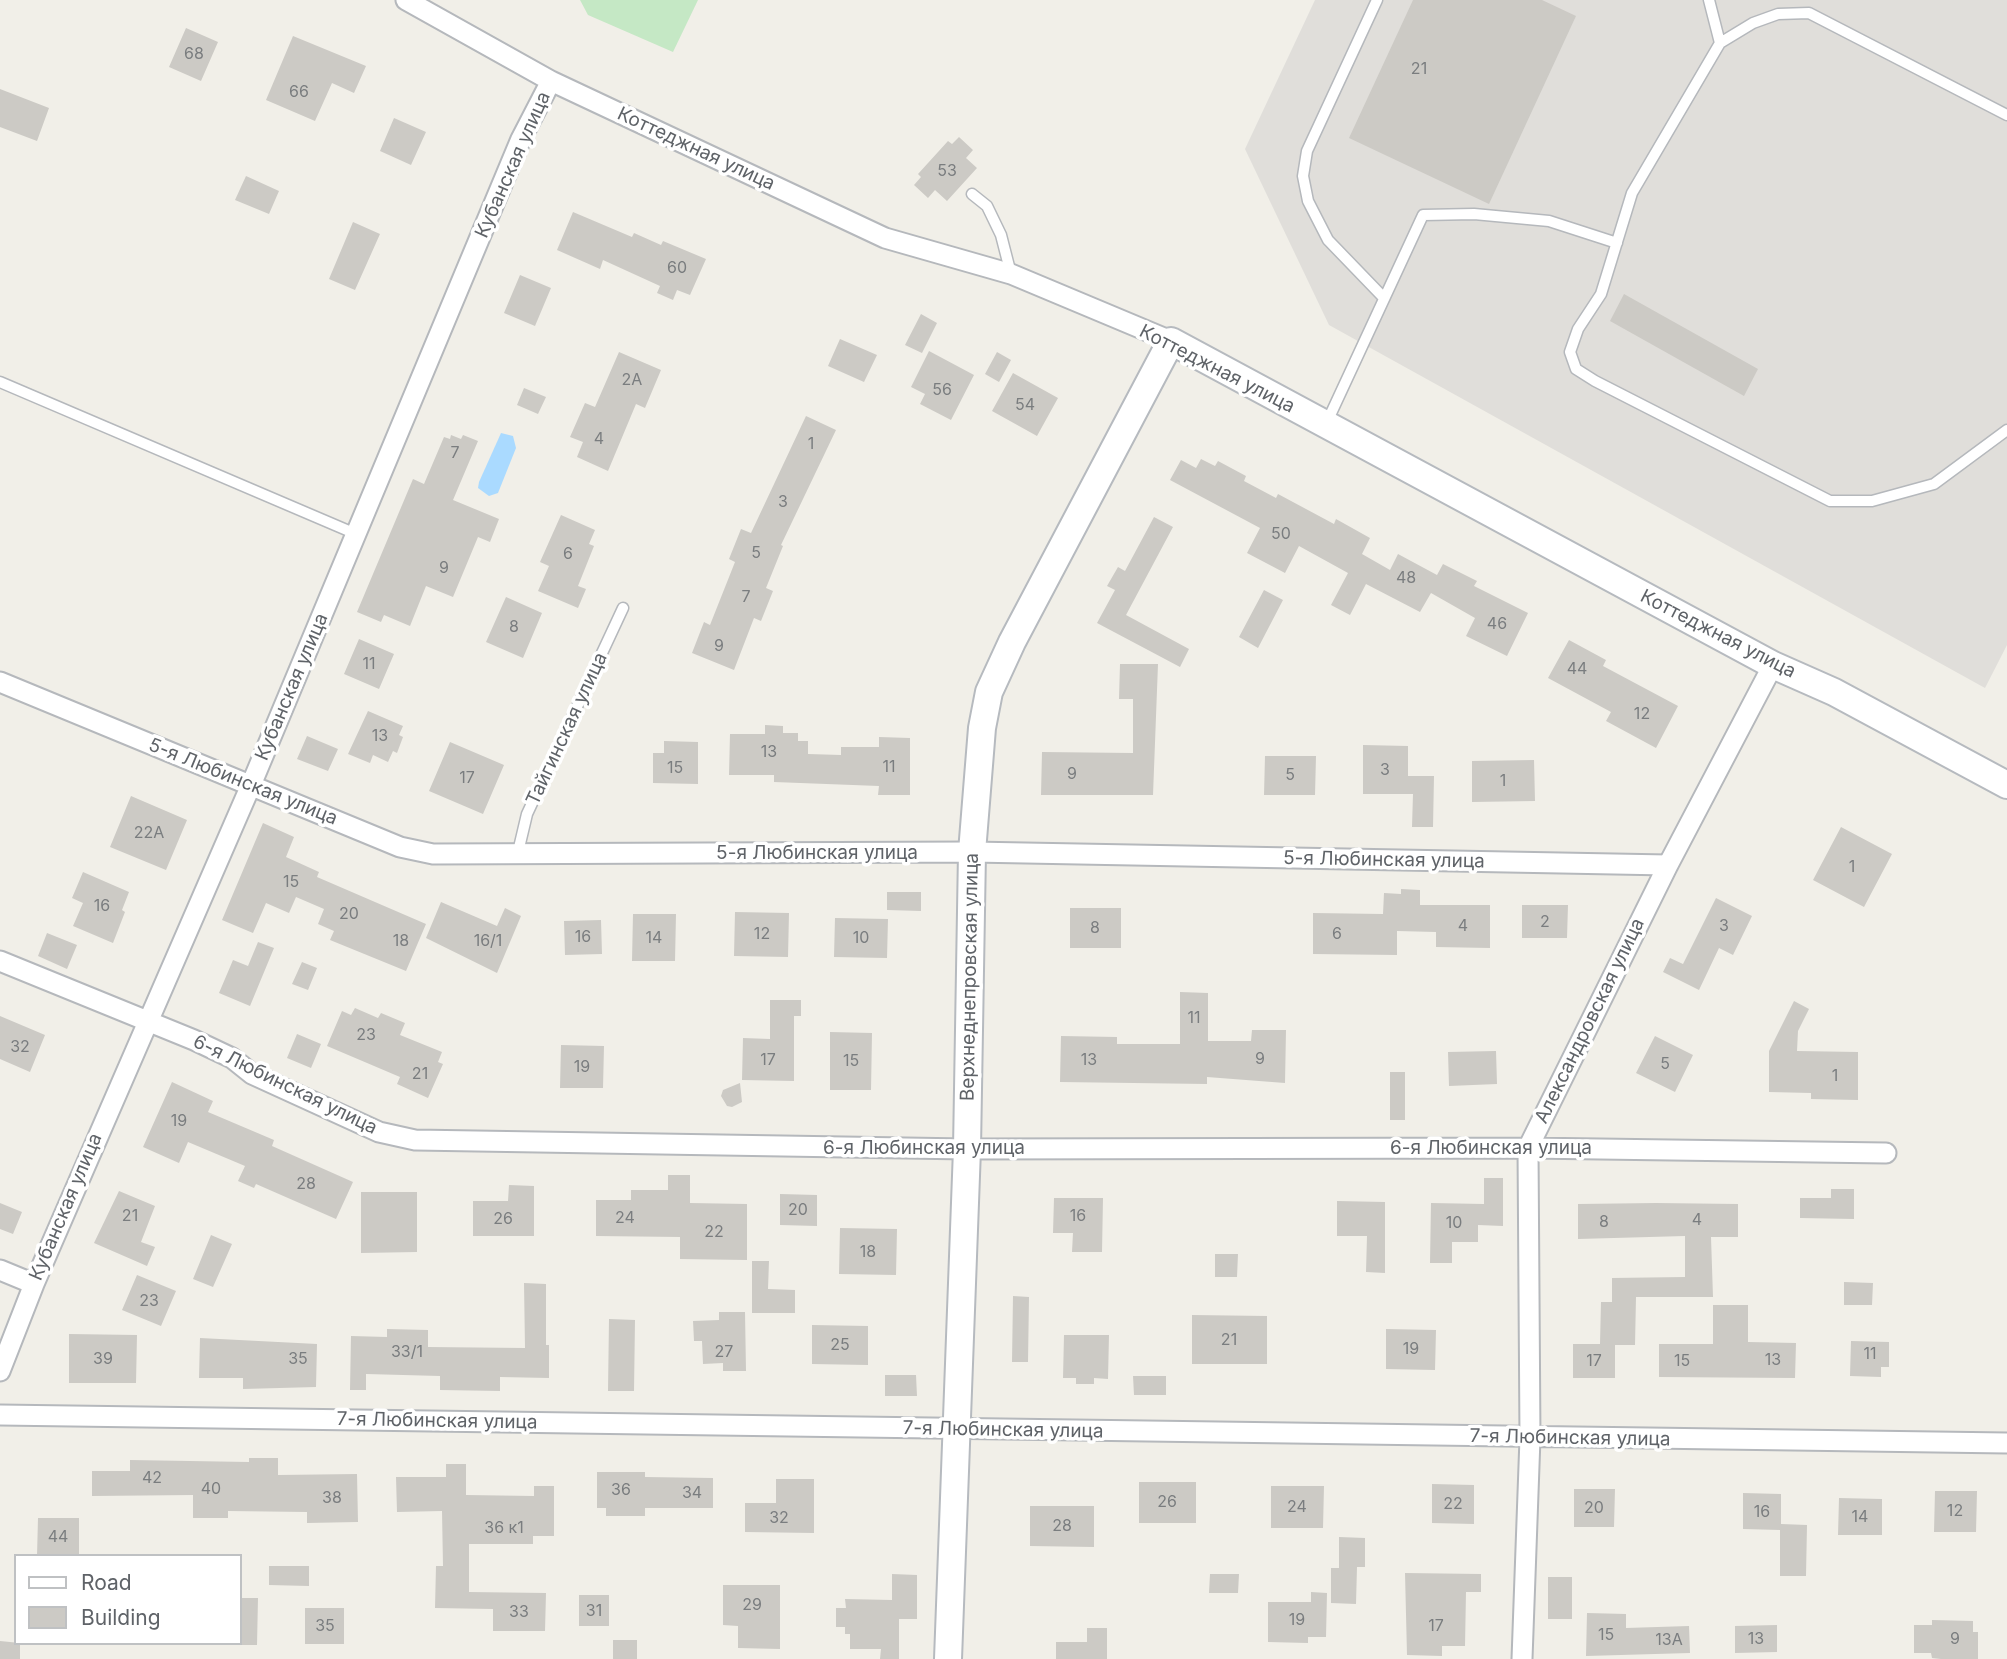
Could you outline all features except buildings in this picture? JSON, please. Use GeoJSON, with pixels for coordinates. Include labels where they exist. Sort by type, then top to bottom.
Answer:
{"type":"FeatureCollection","features":[{"type":"Feature","properties":{"kind":"street","name":"Коттеджная улица"},"geometry":{"type":"LineString","coordinates":[[406,0],[551,81],[885,238],[1011,274],[1171,341],[1773,665],[1834,692],[2007,785]]}},
{"type":"Feature","properties":{"kind":"street","name":"Кубанская улица"},"geometry":{"type":"LineString","coordinates":[[0,1371],[34,1284],[145,1022],[250,785],[521,139],[551,81]]}},
{"type":"Feature","properties":{"kind":"street","name":"Верхнеднепровская улица"},"geometry":{"type":"LineString","coordinates":[[947,1659],[967,1149],[972,852],[982,728],[989,692],[1037,590],[1171,341]]}},
{"type":"Feature","properties":{"kind":"street","name":"Александровская улица"},"geometry":{"type":"LineString","coordinates":[[1522,1659],[1530,1438],[1528,1148],[1668,865],[1773,665]]}},
{"type":"Feature","properties":{"kind":"street","name":"5-я Любинская улица"},"geometry":{"type":"LineString","coordinates":[[0,682],[400,847],[458,855],[518,852],[579,855],[972,852],[1668,865]]}},
{"type":"Feature","properties":{"kind":"street","name":"6-я Любинская улица"},"geometry":{"type":"LineString","coordinates":[[0,961],[194,1040],[232,1058],[252,1074],[368,1127],[415,1140],[967,1149],[1528,1148],[1886,1153]]}},
{"type":"Feature","properties":{"kind":"street"},"geometry":{"type":"LineString","coordinates":[[0,1270],[34,1284]]}},
{"type":"Feature","properties":{"kind":"street","name":"7-я Любинская улица"},"geometry":{"type":"LineString","coordinates":[[0,1415],[2007,1443]]}},
{"type":"Feature","properties":{"kind":"lane"},"geometry":{"type":"LineString","coordinates":[[1377,0],[1307,151],[1303,176],[1308,201],[1328,240],[1384,298]]}},
{"type":"Feature","properties":{"kind":"lane"},"geometry":{"type":"LineString","coordinates":[[1709,0],[1720,43]]}},
{"type":"Feature","properties":{"kind":"lane"},"geometry":{"type":"LineString","coordinates":[[2007,115],[1809,12],[1778,14],[1720,43],[1632,193],[1601,294],[1578,329],[1570,352],[1576,369],[1830,501],[1872,501],[1934,484],[2007,430]]}},
{"type":"Feature","properties":{"kind":"lane"},"geometry":{"type":"LineString","coordinates":[[972,194],[987,206],[992,216],[1001,235],[1011,274]]}},
{"type":"Feature","properties":{"kind":"lane"},"geometry":{"type":"LineString","coordinates":[[1325,425],[1423,215],[1474,214],[1549,221],[1617,243]]}},
{"type":"Feature","properties":{"kind":"lane"},"geometry":{"type":"LineString","coordinates":[[0,382],[356,534]]}},
{"type":"Feature","properties":{"kind":"lane","name":"Тайгинская улица"},"geometry":{"type":"LineString","coordinates":[[518,852],[527,814],[623,608]]}},
{"type":"Feature","properties":{"kind":"shaded area"},"geometry":{"type":"Polygon","coordinates":[[[1315,0],[2007,0],[2007,645],[1985,688],[1329,325],[1245,149],[1315,0]]]}},
{"type":"Feature","properties":{"kind":"green space"},"geometry":{"type":"Polygon","coordinates":[[[580,0],[698,0],[673,52],[588,15],[580,0]]]}},
{"type":"Feature","properties":{"kind":"water"},"geometry":{"type":"Polygon","coordinates":[[[501,433],[513,436],[516,448],[498,493],[489,496],[478,488],[479,482],[501,433]]]}}]}
